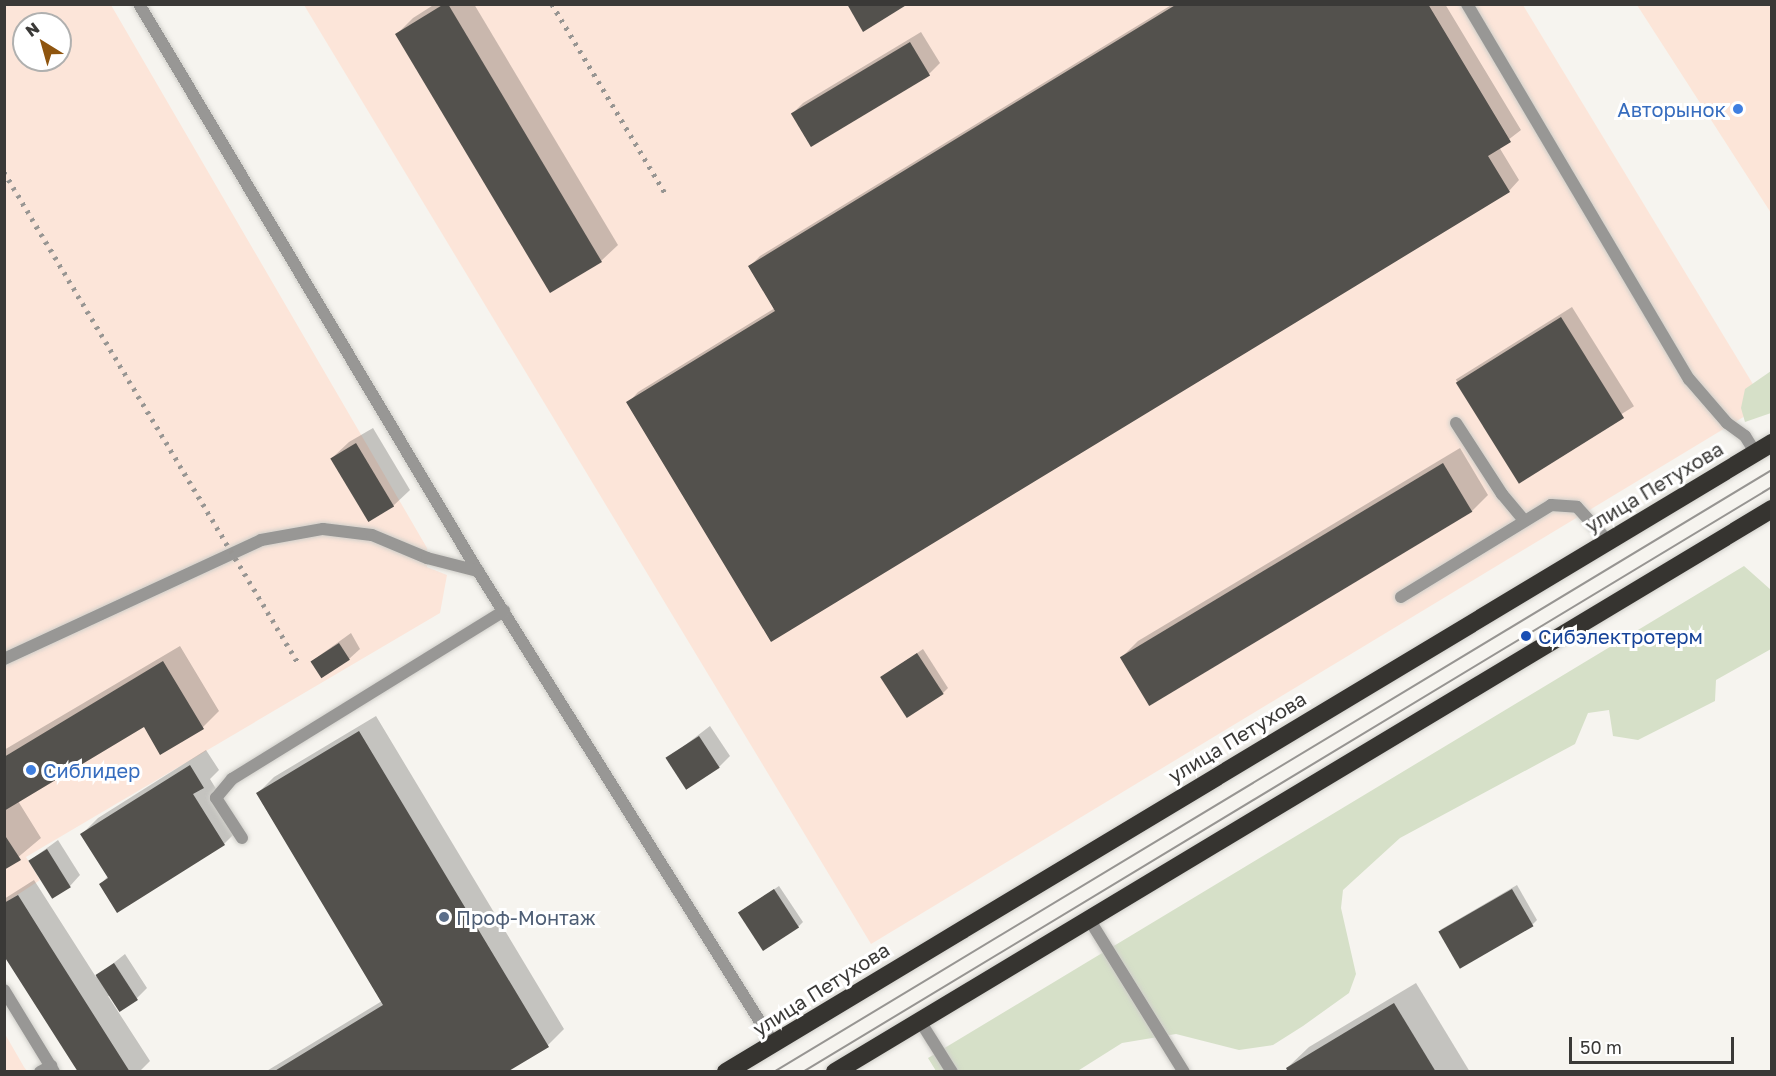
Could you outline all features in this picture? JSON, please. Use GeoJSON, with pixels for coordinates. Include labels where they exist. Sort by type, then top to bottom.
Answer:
{"type":"FeatureCollection","features":[{"type":"Feature","properties":{"kind":"highway","name":"улица Петухова"},"geometry":{"type":"LineString","coordinates":[[726,1071],[1772,443]]}},
{"type":"Feature","properties":{"kind":"highway"},"geometry":{"type":"LineString","coordinates":[[835,1071],[1772,509]]}},
{"type":"Feature","properties":{"kind":"street"},"geometry":{"type":"LineString","coordinates":[[139,4],[478,571],[774,1044]]}},
{"type":"Feature","properties":{"kind":"street"},"geometry":{"type":"LineString","coordinates":[[1467,4],[1689,379],[1727,423],[1745,436],[1755,452]]}},
{"type":"Feature","properties":{"kind":"street"},"geometry":{"type":"LineString","coordinates":[[1456,423],[1502,494],[1524,520]]}},
{"type":"Feature","properties":{"kind":"street"},"geometry":{"type":"LineString","coordinates":[[1401,597],[1551,505],[1577,507],[1608,541]]}},
{"type":"Feature","properties":{"kind":"street"},"geometry":{"type":"LineString","coordinates":[[4,659],[232,552],[272,538],[323,529],[372,535],[427,558],[478,571]]}},
{"type":"Feature","properties":{"kind":"street"},"geometry":{"type":"LineString","coordinates":[[242,838],[216,798],[232,779],[504,611]]}},
{"type":"Feature","properties":{"kind":"street"},"geometry":{"type":"LineString","coordinates":[[1089,919],[1184,1071]]}},
{"type":"Feature","properties":{"kind":"street"},"geometry":{"type":"LineString","coordinates":[[4,990],[48,1070]]}},
{"type":"Feature","properties":{"kind":"street"},"geometry":{"type":"LineString","coordinates":[[920,1021],[952,1071]]}},
{"type":"Feature","properties":{"kind":"shaded area"},"geometry":{"type":"Polygon","coordinates":[[[5,5],[111,5],[427,548],[427,567],[447,575],[440,613],[26,857],[40,880],[5,903],[5,5]]]}},
{"type":"Feature","properties":{"kind":"shaded area"},"geometry":{"type":"Polygon","coordinates":[[[304,5],[1523,5],[1765,404],[871,944],[304,5]]]}},
{"type":"Feature","properties":{"kind":"shaded area","name":"Авторынок"},"geometry":{"type":"Polygon","coordinates":[[[1637,5],[1771,5],[1771,213],[1637,5]]]}},
{"type":"Feature","properties":{"kind":"shaded area"},"geometry":{"type":"Polygon","coordinates":[[[5,1034],[24,1067],[27,1071],[5,1071],[5,1034]]]}},
{"type":"Feature","properties":{"kind":"green space"},"geometry":{"type":"Polygon","coordinates":[[[1771,371],[1771,413],[1745,422],[1741,408],[1745,389],[1771,371]]]}},
{"type":"Feature","properties":{"kind":"green space"},"geometry":{"type":"Polygon","coordinates":[[[1744,566],[1771,590],[1771,649],[1716,680],[1715,701],[1638,740],[1613,736],[1609,710],[1588,713],[1575,744],[1400,838],[1343,890],[1341,908],[1356,974],[1349,993],[1273,1045],[1239,1050],[1176,1034],[1122,1043],[1076,1072],[936,1071],[928,1058],[1744,566]]]}},
{"type":"Feature","properties":{"kind":"building"},"geometry":{"type":"Polygon","coordinates":[[[444,4],[448,4],[602,262],[550,293],[395,34],[444,4]]]}},
{"type":"Feature","properties":{"kind":"building"},"geometry":{"type":"Polygon","coordinates":[[[847,4],[908,4],[863,32],[847,4]]]}},
{"type":"Feature","properties":{"kind":"building"},"geometry":{"type":"Polygon","coordinates":[[[1177,4],[1428,4],[1511,142],[1488,156],[1510,192],[771,642],[626,402],[775,311],[748,266],[1177,4]]]}},
{"type":"Feature","properties":{"kind":"building"},"geometry":{"type":"Polygon","coordinates":[[[910,42],[930,75],[811,147],[791,114],[910,42]]]}},
{"type":"Feature","properties":{"kind":"building"},"geometry":{"type":"Polygon","coordinates":[[[1561,317],[1624,418],[1519,484],[1456,383],[1561,317]]]}},
{"type":"Feature","properties":{"kind":"building"},"geometry":{"type":"Polygon","coordinates":[[[356,443],[394,506],[368,522],[330,458],[356,443]]]}},
{"type":"Feature","properties":{"kind":"building"},"geometry":{"type":"Polygon","coordinates":[[[1443,463],[1472,512],[1149,706],[1120,657],[1443,463]]]}},
{"type":"Feature","properties":{"kind":"building"},"geometry":{"type":"Polygon","coordinates":[[[339,643],[350,660],[321,678],[310,662],[339,643]]]}},
{"type":"Feature","properties":{"kind":"building"},"geometry":{"type":"Polygon","coordinates":[[[917,653],[944,694],[907,718],[880,677],[917,653]]]}},
{"type":"Feature","properties":{"kind":"building"},"geometry":{"type":"Polygon","coordinates":[[[163,661],[204,729],[160,755],[144,727],[4,811],[4,757],[163,661]]]}},
{"type":"Feature","properties":{"kind":"building"},"geometry":{"type":"Polygon","coordinates":[[[359,731],[549,1047],[507,1072],[273,1072],[383,1005],[256,793],[359,731]]]}},
{"type":"Feature","properties":{"kind":"building"},"geometry":{"type":"Polygon","coordinates":[[[699,736],[720,768],[686,790],[665,758],[699,736]]]}},
{"type":"Feature","properties":{"kind":"building"},"geometry":{"type":"Polygon","coordinates":[[[190,765],[204,788],[193,794],[225,845],[117,913],[99,884],[108,878],[80,834],[190,765]]]}},
{"type":"Feature","properties":{"kind":"building"},"geometry":{"type":"Polygon","coordinates":[[[4,834],[21,860],[4,870],[4,834]]]}},
{"type":"Feature","properties":{"kind":"building"},"geometry":{"type":"Polygon","coordinates":[[[47,849],[71,887],[52,899],[28,861],[47,849]]]}},
{"type":"Feature","properties":{"kind":"building"},"geometry":{"type":"Polygon","coordinates":[[[774,889],[799,928],[763,951],[738,912],[774,889]]]}},
{"type":"Feature","properties":{"kind":"building"},"geometry":{"type":"Polygon","coordinates":[[[1512,889],[1534,926],[1460,969],[1438,931],[1512,889]]]}},
{"type":"Feature","properties":{"kind":"building"},"geometry":{"type":"Polygon","coordinates":[[[18,895],[130,1072],[78,1072],[4,956],[4,903],[18,895]]]}},
{"type":"Feature","properties":{"kind":"building"},"geometry":{"type":"Polygon","coordinates":[[[114,963],[138,1000],[120,1012],[96,975],[114,963]]]}},
{"type":"Feature","properties":{"kind":"building"},"geometry":{"type":"Polygon","coordinates":[[[1394,1003],[1436,1072],[1288,1072],[1286,1068],[1394,1003]]]}},
{"type":"Feature","properties":{"kind":"tram line"},"geometry":{"type":"LineString","coordinates":[[774,1072],[1772,470]]}},
{"type":"Feature","properties":{"kind":"tram line"},"geometry":{"type":"LineString","coordinates":[[803,1072],[1772,487]]}},
{"type":"Feature","properties":{"kind":"railway"},"geometry":{"type":"LineString","coordinates":[[552,4],[667,196]]}},
{"type":"Feature","properties":{"kind":"railway"},"geometry":{"type":"LineString","coordinates":[[4,172],[297,661]]}},
{"type":"Feature","properties":{"kind":"place","name":"Авторынок"},"geometry":{"type":"Point","coordinates":[1738,109]}},
{"type":"Feature","properties":{"kind":"place","name":"Сибэлектротерм"},"geometry":{"type":"Point","coordinates":[1526,636]}},
{"type":"Feature","properties":{"kind":"place","name":"Сиблидер"},"geometry":{"type":"Point","coordinates":[31,770]}},
{"type":"Feature","properties":{"kind":"place","name":"Проф-Монтаж"},"geometry":{"type":"Point","coordinates":[444,917]}}]}
